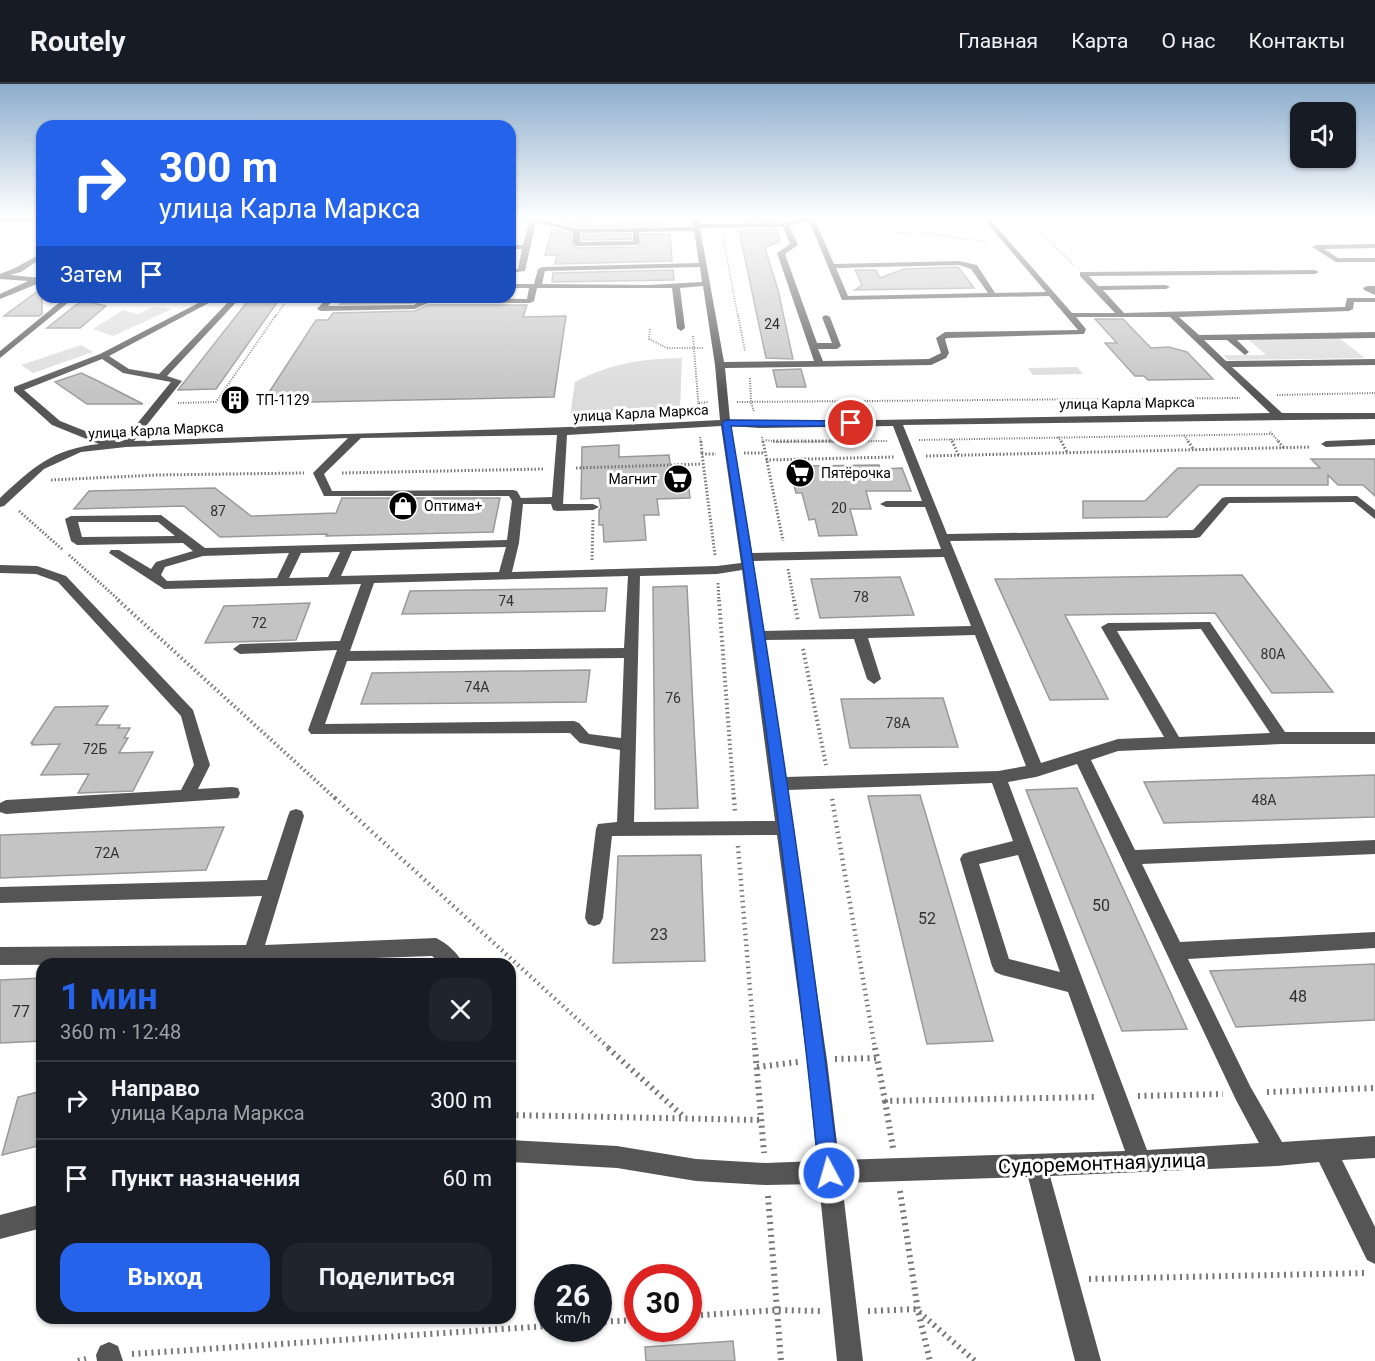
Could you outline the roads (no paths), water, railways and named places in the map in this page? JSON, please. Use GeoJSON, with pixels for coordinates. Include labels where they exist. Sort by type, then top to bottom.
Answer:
{"type":"FeatureCollection","features":[{"type":"Feature","properties":{"kind":"street"},"geometry":{"type":"LineString","coordinates":[[516,300],[531,300],[539,276]]}},
{"type":"Feature","properties":{"kind":"street"},"geometry":{"type":"LineString","coordinates":[[705,276],[720,365],[722,401],[748,562],[817,1060],[850,1361]]}},
{"type":"Feature","properties":{"kind":"street"},"geometry":{"type":"LineString","coordinates":[[789,276],[819,363]]}},
{"type":"Feature","properties":{"kind":"street"},"geometry":{"type":"LineString","coordinates":[[836,276],[845,298],[1052,294]]}},
{"type":"Feature","properties":{"kind":"street"},"geometry":{"type":"LineString","coordinates":[[980,276],[993,295]]}},
{"type":"Feature","properties":{"kind":"street"},"geometry":{"type":"LineString","coordinates":[[720,365],[932,362],[939,360],[945,352],[941,336],[1081,332],[1082,329],[1036,276]]}},
{"type":"Feature","properties":{"kind":"street"},"geometry":{"type":"LineString","coordinates":[[1084,276],[1122,315]]}},
{"type":"Feature","properties":{"kind":"street"},"geometry":{"type":"LineString","coordinates":[[0,277],[36,280]]}},
{"type":"Feature","properties":{"kind":"street"},"geometry":{"type":"LineString","coordinates":[[1096,288],[1166,287],[1155,277],[1104,278],[1114,287]]}},
{"type":"Feature","properties":{"kind":"street"},"geometry":{"type":"LineString","coordinates":[[0,297],[36,282]]}},
{"type":"Feature","properties":{"kind":"street"},"geometry":{"type":"LineString","coordinates":[[516,286],[676,287],[706,284]]}},
{"type":"Feature","properties":{"kind":"street"},"geometry":{"type":"LineString","coordinates":[[676,287],[681,328]]}},
{"type":"Feature","properties":{"kind":"street"},"geometry":{"type":"LineString","coordinates":[[1375,288],[1367,288],[1375,293]]}},
{"type":"Feature","properties":{"kind":"street"},"geometry":{"type":"LineString","coordinates":[[1070,315],[1172,315],[1349,309],[1350,300],[1375,300]]}},
{"type":"Feature","properties":{"kind":"street"},"geometry":{"type":"LineString","coordinates":[[0,355],[64,303]]}},
{"type":"Feature","properties":{"kind":"street"},"geometry":{"type":"LineString","coordinates":[[103,356],[126,371],[177,381],[126,444],[101,441],[56,423],[17,389],[103,356],[205,303]]}},
{"type":"Feature","properties":{"kind":"street"},"geometry":{"type":"LineString","coordinates":[[161,377],[231,303]]}},
{"type":"Feature","properties":{"kind":"street"},"geometry":{"type":"LineString","coordinates":[[326,303],[321,309],[415,307],[422,303]]}},
{"type":"Feature","properties":{"kind":"street"},"geometry":{"type":"LineString","coordinates":[[1172,315],[1279,416]]}},
{"type":"Feature","properties":{"kind":"street"},"geometry":{"type":"LineString","coordinates":[[813,346],[837,346],[826,317]]}},
{"type":"Feature","properties":{"kind":"street"},"geometry":{"type":"LineString","coordinates":[[1197,338],[1375,335]]}},
{"type":"Feature","properties":{"kind":"street"},"geometry":{"type":"LineString","coordinates":[[1229,337],[1245,352]]}},
{"type":"Feature","properties":{"kind":"street"},"geometry":{"type":"LineString","coordinates":[[1225,364],[1375,362]]}},
{"type":"Feature","properties":{"kind":"street","name":"улица Карла Маркса"},"geometry":{"type":"LineString","coordinates":[[0,504],[40,467],[52,460],[79,449],[126,444],[358,435],[562,432],[726,423],[759,425],[1279,416],[1359,416],[1373,421]]}},
{"type":"Feature","properties":{"kind":"street"},"geometry":{"type":"LineString","coordinates":[[897,423],[1036,771]]}},
{"type":"Feature","properties":{"kind":"street"},"geometry":{"type":"LineString","coordinates":[[562,432],[557,508],[593,507]]}},
{"type":"Feature","properties":{"kind":"street"},"geometry":{"type":"LineString","coordinates":[[358,435],[318,473],[328,495],[513,493],[518,501],[513,543],[505,575]]}},
{"type":"Feature","properties":{"kind":"street"},"geometry":{"type":"LineString","coordinates":[[1322,445],[1375,442]]}},
{"type":"Feature","properties":{"kind":"street"},"geometry":{"type":"LineString","coordinates":[[943,538],[1196,534],[1226,500],[1357,499],[1375,516]]}},
{"type":"Feature","properties":{"kind":"street"},"geometry":{"type":"LineString","coordinates":[[518,501],[557,500]]}},
{"type":"Feature","properties":{"kind":"street"},"geometry":{"type":"LineString","coordinates":[[886,504],[930,504]]}},
{"type":"Feature","properties":{"kind":"street"},"geometry":{"type":"LineString","coordinates":[[186,539],[77,541],[71,519],[160,518],[186,539],[202,552]]}},
{"type":"Feature","properties":{"kind":"street"},"geometry":{"type":"LineString","coordinates":[[154,576],[160,565],[202,552],[513,543]]}},
{"type":"Feature","properties":{"kind":"street"},"geometry":{"type":"LineString","coordinates":[[333,579],[348,548]]}},
{"type":"Feature","properties":{"kind":"street"},"geometry":{"type":"LineString","coordinates":[[282,580],[297,549]]}},
{"type":"Feature","properties":{"kind":"street"},"geometry":{"type":"LineString","coordinates":[[115,553],[154,576],[164,585],[717,570],[748,562],[950,554]]}},
{"type":"Feature","properties":{"kind":"street"},"geometry":{"type":"LineString","coordinates":[[0,569],[37,570],[62,579],[188,714],[202,765],[186,796]]}},
{"type":"Feature","properties":{"kind":"street"},"geometry":{"type":"LineString","coordinates":[[625,829],[634,572]]}},
{"type":"Feature","properties":{"kind":"street"},"geometry":{"type":"LineString","coordinates":[[369,578],[316,730],[574,727],[585,739],[629,745]]}},
{"type":"Feature","properties":{"kind":"street"},"geometry":{"type":"LineString","coordinates":[[1175,742],[1108,627],[1205,625],[1281,738]]}},
{"type":"Feature","properties":{"kind":"street"},"geometry":{"type":"LineString","coordinates":[[758,635],[801,636],[980,630]]}},
{"type":"Feature","properties":{"kind":"street"},"geometry":{"type":"LineString","coordinates":[[859,633],[874,679]]}},
{"type":"Feature","properties":{"kind":"street"},"geometry":{"type":"LineString","coordinates":[[240,649],[632,653]]}},
{"type":"Feature","properties":{"kind":"street"},"geometry":{"type":"LineString","coordinates":[[777,784],[998,777],[1036,771],[1118,745],[1281,738],[1375,738]]}},
{"type":"Feature","properties":{"kind":"street"},"geometry":{"type":"LineString","coordinates":[[1081,756],[1243,1093],[1277,1155]]}},
{"type":"Feature","properties":{"kind":"street"},"geometry":{"type":"LineString","coordinates":[[998,777],[1140,1162]]}},
{"type":"Feature","properties":{"kind":"street"},"geometry":{"type":"LineString","coordinates":[[6,807],[232,793]]}},
{"type":"Feature","properties":{"kind":"street"},"geometry":{"type":"LineString","coordinates":[[251,958],[296,816]]}},
{"type":"Feature","properties":{"kind":"street"},"geometry":{"type":"LineString","coordinates":[[594,918],[604,829],[784,828]]}},
{"type":"Feature","properties":{"kind":"street"},"geometry":{"type":"LineString","coordinates":[[1024,846],[969,859],[1002,966],[1074,984]]}},
{"type":"Feature","properties":{"kind":"street"},"geometry":{"type":"LineString","coordinates":[[1130,857],[1375,847]]}},
{"type":"Feature","properties":{"kind":"street"},"geometry":{"type":"LineString","coordinates":[[0,895],[274,888]]}},
{"type":"Feature","properties":{"kind":"street"},"geometry":{"type":"LineString","coordinates":[[1175,951],[1375,940]]}},
{"type":"Feature","properties":{"kind":"street"},"geometry":{"type":"LineString","coordinates":[[266,958],[436,947],[448,958]]}},
{"type":"Feature","properties":{"kind":"street"},"geometry":{"type":"LineString","coordinates":[[0,956],[167,958]]}},
{"type":"Feature","properties":{"kind":"street","name":"Судоремонтная улица"},"geometry":{"type":"LineString","coordinates":[[516,1151],[617,1157],[696,1170],[766,1174],[1140,1162],[1326,1152],[1375,1147]]}},
{"type":"Feature","properties":{"kind":"street"},"geometry":{"type":"LineString","coordinates":[[1326,1152],[1375,1252]]}},
{"type":"Feature","properties":{"kind":"street"},"geometry":{"type":"LineString","coordinates":[[1036,1166],[1088,1361]]}},
{"type":"Feature","properties":{"kind":"street"},"geometry":{"type":"LineString","coordinates":[[0,1227],[36,1218]]}},
{"type":"Feature","properties":{"kind":"place","name":"ТП-1129"},"geometry":{"type":"Point","coordinates":[235,400]}},
{"type":"Feature","properties":{"kind":"place","name":"Пятёрочка"},"geometry":{"type":"Point","coordinates":[800,473]}},
{"type":"Feature","properties":{"kind":"place","name":"Магнит"},"geometry":{"type":"Point","coordinates":[678,479]}},
{"type":"Feature","properties":{"kind":"place","name":"Оптима+"},"geometry":{"type":"Point","coordinates":[403,506]}}]}
